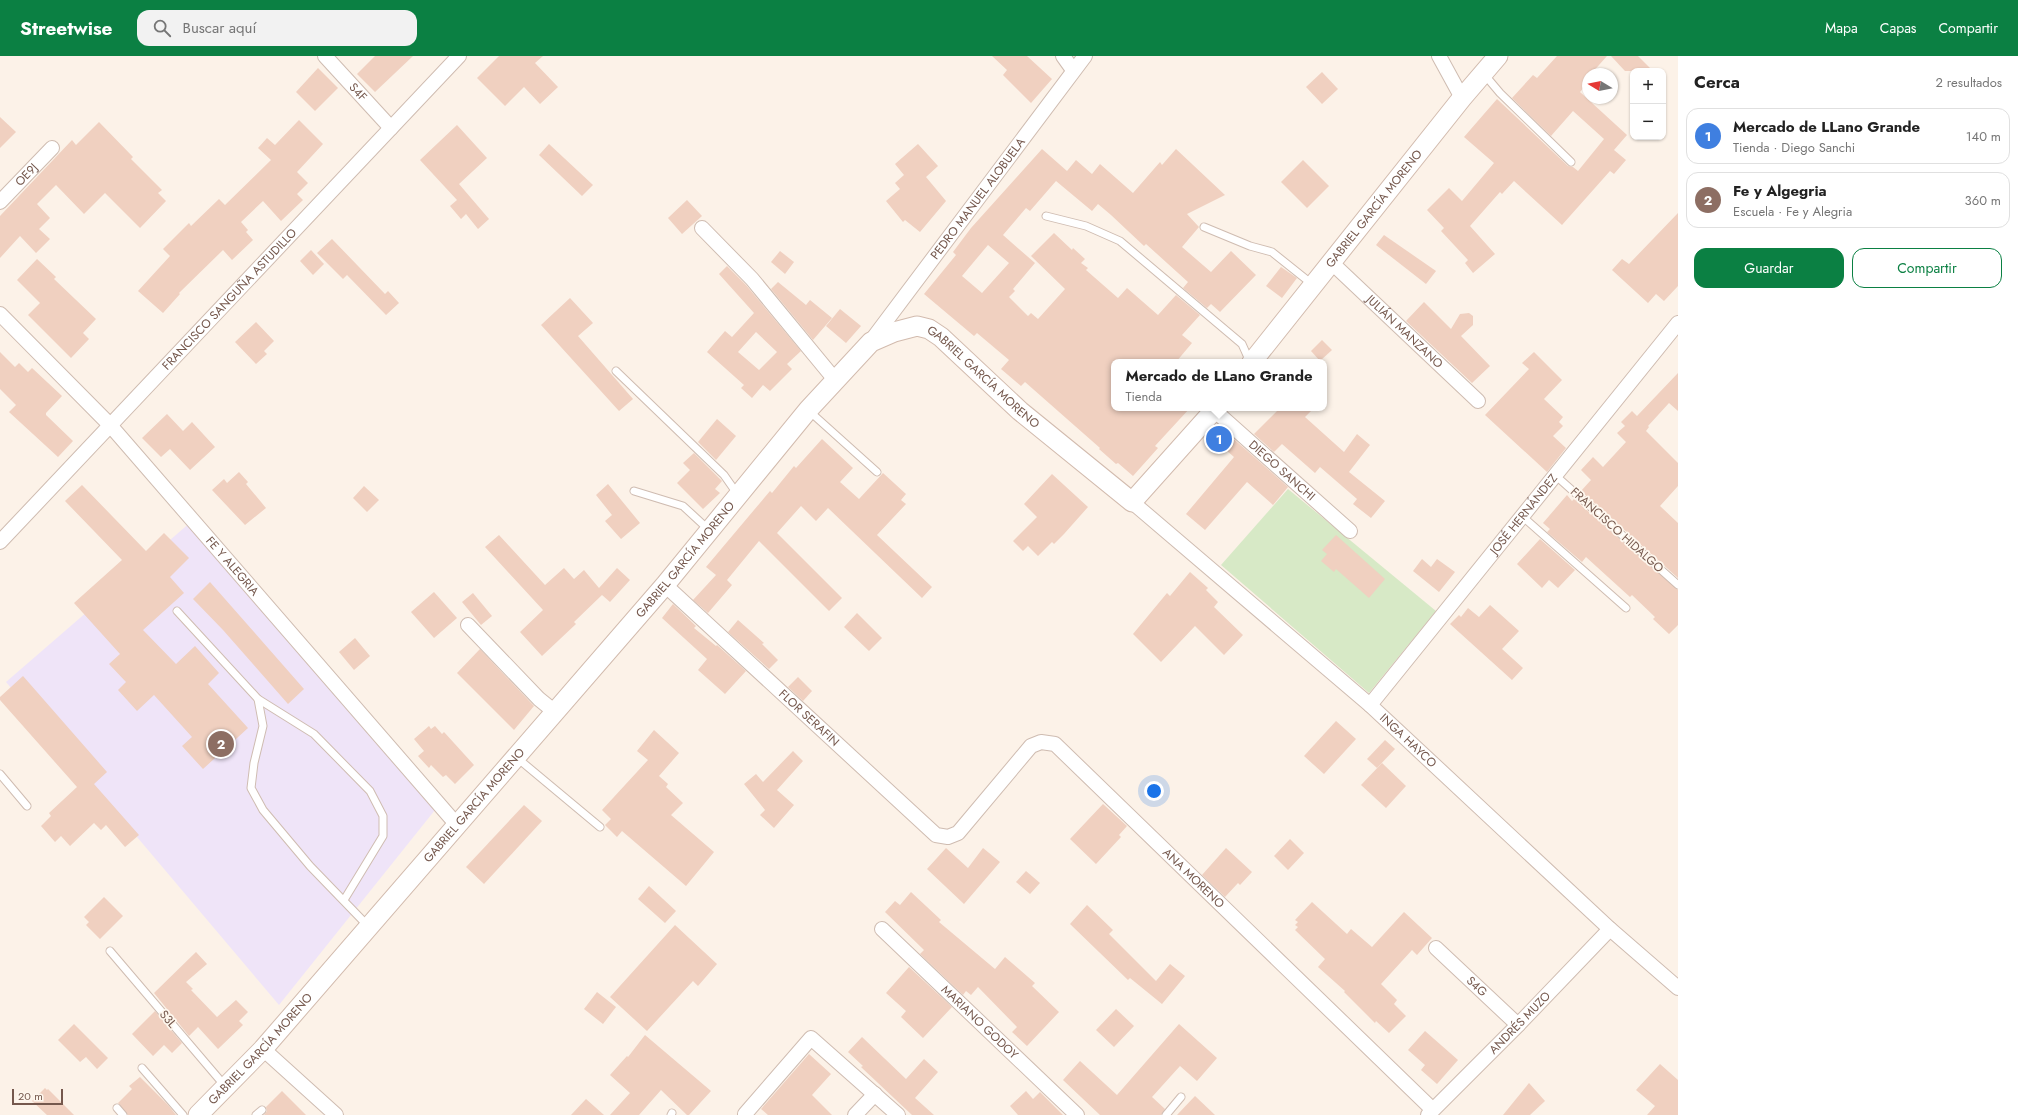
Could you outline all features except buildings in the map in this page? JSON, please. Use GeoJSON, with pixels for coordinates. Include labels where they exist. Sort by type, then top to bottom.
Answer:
{"type":"FeatureCollection","features":[{"type":"Feature","properties":{"kind":"street","name":"S4F"},"geometry":{"type":"LineString","coordinates":[[325,56],[391,128]]}},
{"type":"Feature","properties":{"kind":"street","name":"FRANCISCO SANGUÑA ASTUDILLO"},"geometry":{"type":"LineString","coordinates":[[0,542],[459,56]]}},
{"type":"Feature","properties":{"kind":"street"},"geometry":{"type":"LineString","coordinates":[[1063,56],[1074,70]]}},
{"type":"Feature","properties":{"kind":"street","name":"PEDRO MANUEL ALOBUELA"},"geometry":{"type":"LineString","coordinates":[[871,342],[1085,56]]}},
{"type":"Feature","properties":{"kind":"street"},"geometry":{"type":"LineString","coordinates":[[1439,56],[1462,98]]}},
{"type":"Feature","properties":{"kind":"street","name":"GABRIEL GARCÍA MORENO"},"geometry":{"type":"LineString","coordinates":[[1253,359],[1332,263],[1462,98],[1498,56]]}},
{"type":"Feature","properties":{"kind":"street","name":"OE9J"},"geometry":{"type":"LineString","coordinates":[[0,202],[52,148]]}},
{"type":"Feature","properties":{"kind":"street"},"geometry":{"type":"LineString","coordinates":[[702,228],[752,279],[836,381]]}},
{"type":"Feature","properties":{"kind":"street","name":"JULIÁN MANZANO"},"geometry":{"type":"LineString","coordinates":[[1332,263],[1478,401]]}},
{"type":"Feature","properties":{"kind":"street","name":"FE Y ALEGRIA"},"geometry":{"type":"LineString","coordinates":[[0,314],[110,425],[457,825]]}},
{"type":"Feature","properties":{"kind":"street","name":"JOSÉ HERNÁNDEZ"},"geometry":{"type":"LineString","coordinates":[[1370,705],[1678,323]]}},
{"type":"Feature","properties":{"kind":"street","name":"GABRIEL GARCÍA MORENO"},"geometry":{"type":"LineString","coordinates":[[195,1115],[263,1049],[665,585],[711,531],[808,410],[871,342],[894,332],[917,326],[929,329],[941,337],[1020,411],[1132,502]]}},
{"type":"Feature","properties":{"kind":"street"},"geometry":{"type":"LineString","coordinates":[[1132,502],[1213,411]]}},
{"type":"Feature","properties":{"kind":"street","name":"DIEGO SANCHI"},"geometry":{"type":"LineString","coordinates":[[1217,411],[1350,532]]}},
{"type":"Feature","properties":{"kind":"street","name":"INGA HAYCO"},"geometry":{"type":"LineString","coordinates":[[1132,502],[1370,705],[1610,929],[1678,988]]}},
{"type":"Feature","properties":{"kind":"street","name":"FLOR SERAFIN"},"geometry":{"type":"LineString","coordinates":[[665,585],[936,835],[948,837],[958,833]]}},
{"type":"Feature","properties":{"kind":"street"},"geometry":{"type":"LineString","coordinates":[[468,625],[539,700],[555,712]]}},
{"type":"Feature","properties":{"kind":"street","name":"ANA MORENO"},"geometry":{"type":"LineString","coordinates":[[958,833],[1031,746],[1041,742],[1055,744],[1430,1112]]}},
{"type":"Feature","properties":{"kind":"street","name":"MARIANO GODOY"},"geometry":{"type":"LineString","coordinates":[[882,929],[1077,1115]]}},
{"type":"Feature","properties":{"kind":"street","name":"ANDRÉS MUZO"},"geometry":{"type":"LineString","coordinates":[[1430,1112],[1518,1026],[1610,929]]}},
{"type":"Feature","properties":{"kind":"street","name":"S4G"},"geometry":{"type":"LineString","coordinates":[[1436,948],[1518,1026]]}},
{"type":"Feature","properties":{"kind":"street"},"geometry":{"type":"LineString","coordinates":[[745,1114],[811,1038],[898,1115]]}},
{"type":"Feature","properties":{"kind":"street"},"geometry":{"type":"LineString","coordinates":[[263,1049],[336,1115]]}},
{"type":"Feature","properties":{"kind":"street"},"geometry":{"type":"LineString","coordinates":[[855,1115],[875,1094]]}},
{"type":"Feature","properties":{"kind":"lane"},"geometry":{"type":"LineString","coordinates":[[1484,74],[1500,93],[1571,162]]}},
{"type":"Feature","properties":{"kind":"lane"},"geometry":{"type":"LineString","coordinates":[[1046,216],[1086,226],[1120,241],[1242,344],[1250,359]]}},
{"type":"Feature","properties":{"kind":"lane"},"geometry":{"type":"LineString","coordinates":[[1204,227],[1250,246],[1272,252],[1314,285]]}},
{"type":"Feature","properties":{"kind":"lane"},"geometry":{"type":"LineString","coordinates":[[616,371],[724,475],[739,496]]}},
{"type":"Feature","properties":{"kind":"lane"},"geometry":{"type":"LineString","coordinates":[[808,410],[876,472]]}},
{"type":"Feature","properties":{"kind":"lane","name":"FRANCISCO HIDALGO"},"geometry":{"type":"LineString","coordinates":[[1555,475],[1678,584]]}},
{"type":"Feature","properties":{"kind":"lane"},"geometry":{"type":"LineString","coordinates":[[634,491],[683,506],[711,531]]}},
{"type":"Feature","properties":{"kind":"lane"},"geometry":{"type":"LineString","coordinates":[[1522,516],[1626,608]]}},
{"type":"Feature","properties":{"kind":"lane"},"geometry":{"type":"LineString","coordinates":[[177,610],[258,699],[314,734],[370,791],[383,816],[383,836],[344,900]]}},
{"type":"Feature","properties":{"kind":"lane"},"geometry":{"type":"LineString","coordinates":[[258,699],[263,726],[254,763],[251,788],[263,810],[310,866],[368,926]]}},
{"type":"Feature","properties":{"kind":"lane"},"geometry":{"type":"LineString","coordinates":[[516,757],[600,827]]}},
{"type":"Feature","properties":{"kind":"lane"},"geometry":{"type":"LineString","coordinates":[[0,774],[27,806]]}},
{"type":"Feature","properties":{"kind":"lane","name":"S3L"},"geometry":{"type":"LineString","coordinates":[[110,951],[225,1087]]}},
{"type":"Feature","properties":{"kind":"lane"},"geometry":{"type":"LineString","coordinates":[[142,1068],[195,1115]]}},
{"type":"Feature","properties":{"kind":"lane"},"geometry":{"type":"LineString","coordinates":[[1166,1115],[1181,1097]]}},
{"type":"Feature","properties":{"kind":"lane"},"geometry":{"type":"LineString","coordinates":[[117,1108],[123,1115]]}},
{"type":"Feature","properties":{"kind":"shaded area"},"geometry":{"type":"Polygon","coordinates":[[[192,521],[439,805],[279,1005],[6,682],[192,521]]]}},
{"type":"Feature","properties":{"kind":"green space"},"geometry":{"type":"Polygon","coordinates":[[[1288,489],[1436,611],[1369,693],[1221,565],[1288,489]]]}},
{"type":"Feature","properties":{"kind":"place","name":"Mercado de LLano Grande"},"geometry":{"type":"Point","coordinates":[1219,439]}},
{"type":"Feature","properties":{"kind":"place","name":"Fe y Algegria"},"geometry":{"type":"Point","coordinates":[221,744]}}]}
